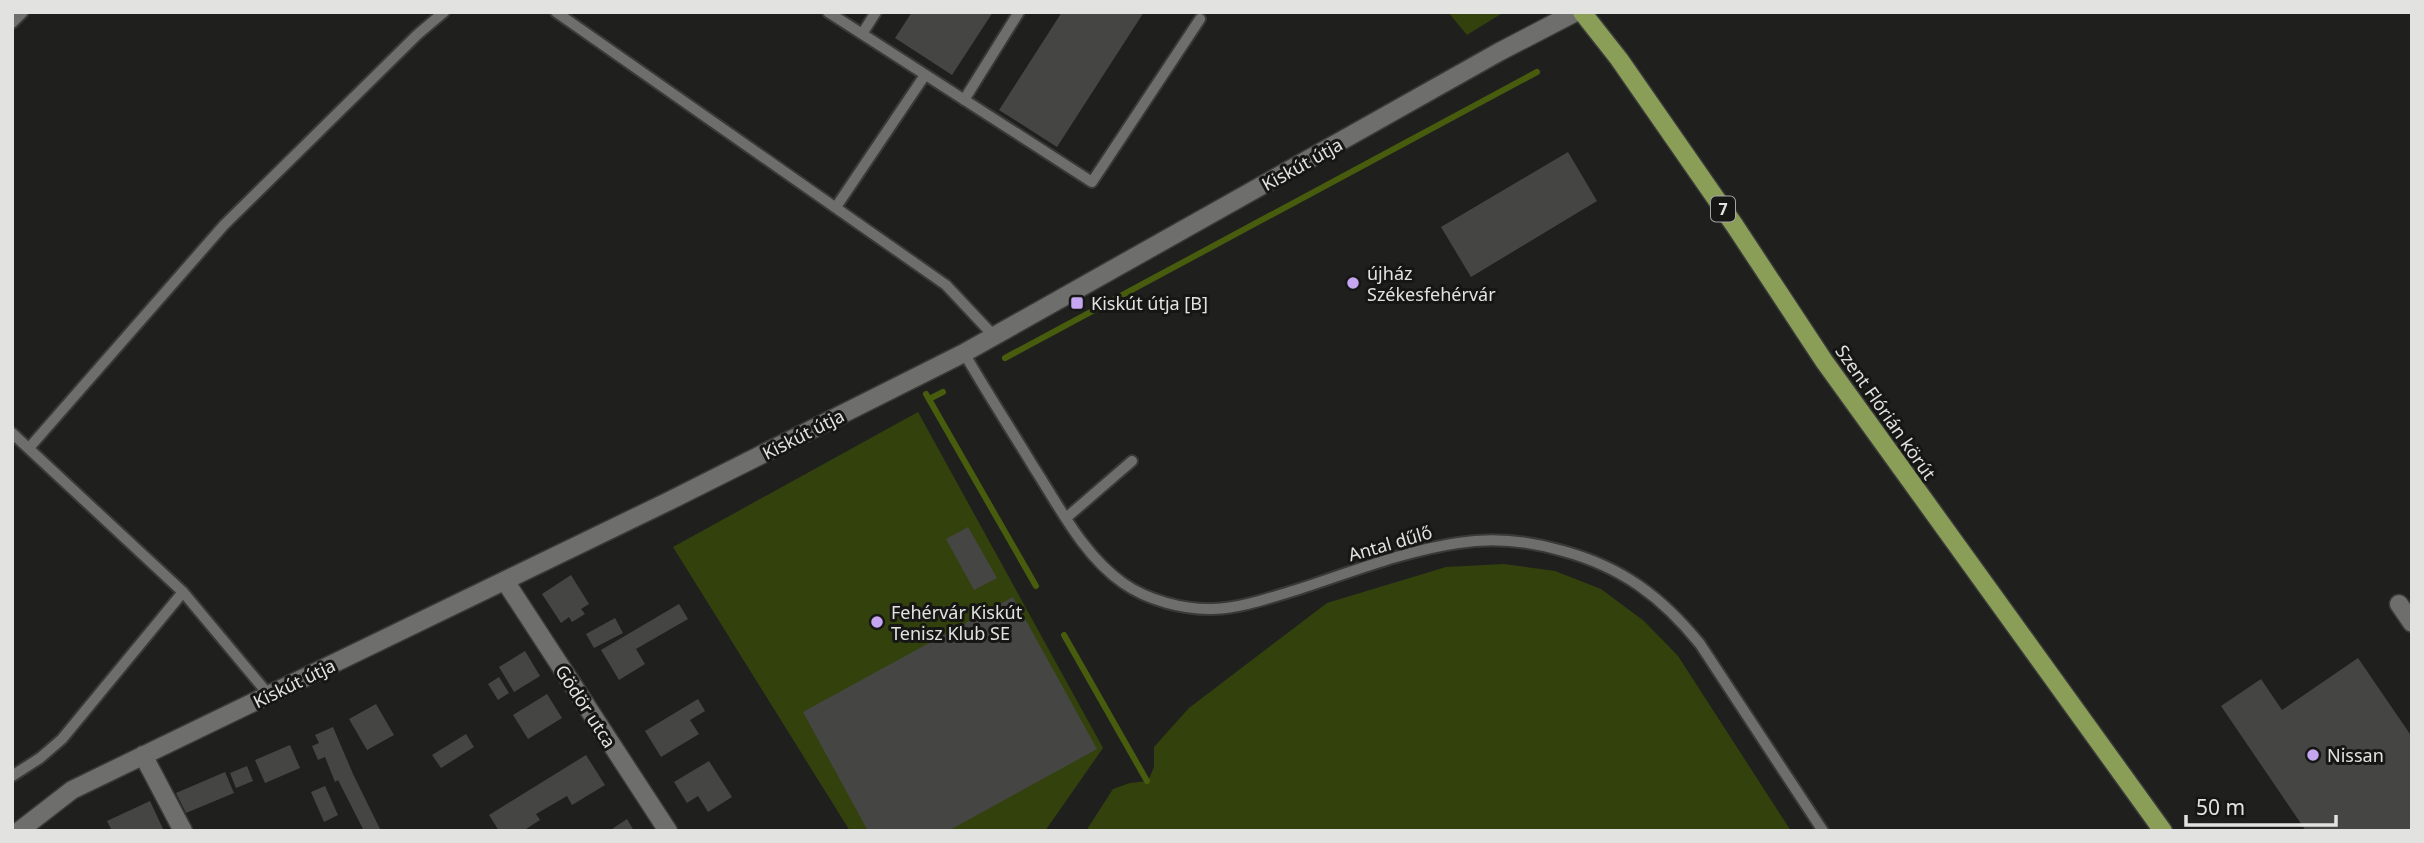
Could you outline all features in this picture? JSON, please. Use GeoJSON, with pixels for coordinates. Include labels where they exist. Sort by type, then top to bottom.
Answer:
{"type":"FeatureCollection","features":[{"type":"Feature","properties":{"kind":"main road","name":"Szent Flórián körút"},"geometry":{"type":"LineString","coordinates":[[1582,12],[1619,59],[1735,226],[1824,361],[2163,831]]}},
{"type":"Feature","properties":{"kind":"street","name":"Kiskút útja"},"geometry":{"type":"LineString","coordinates":[[19,831],[72,790],[505,581],[964,353],[1499,52],[1576,12]]}},
{"type":"Feature","properties":{"kind":"street","name":"Gödör utca"},"geometry":{"type":"LineString","coordinates":[[505,581],[668,831]]}},
{"type":"Feature","properties":{"kind":"street"},"geometry":{"type":"LineString","coordinates":[[2399,604],[2412,623]]}},
{"type":"Feature","properties":{"kind":"street"},"geometry":{"type":"LineString","coordinates":[[143,755],[183,831]]}},
{"type":"Feature","properties":{"kind":"lane"},"geometry":{"type":"LineString","coordinates":[[12,23],[23,12]]}},
{"type":"Feature","properties":{"kind":"lane"},"geometry":{"type":"LineString","coordinates":[[29,448],[225,225],[408,44],[444,12]]}},
{"type":"Feature","properties":{"kind":"lane"},"geometry":{"type":"LineString","coordinates":[[556,12],[946,285],[993,335]]}},
{"type":"Feature","properties":{"kind":"lane"},"geometry":{"type":"LineString","coordinates":[[828,12],[1092,182],[1200,19]]}},
{"type":"Feature","properties":{"kind":"lane"},"geometry":{"type":"LineString","coordinates":[[862,34],[876,12]]}},
{"type":"Feature","properties":{"kind":"lane"},"geometry":{"type":"LineString","coordinates":[[964,100],[1019,12]]}},
{"type":"Feature","properties":{"kind":"lane"},"geometry":{"type":"LineString","coordinates":[[836,208],[925,75]]}},
{"type":"Feature","properties":{"kind":"lane","name":"Antal dűlő"},"geometry":{"type":"LineString","coordinates":[[964,353],[1066,518],[1097,561],[1124,584],[1171,604],[1203,608],[1250,604],[1413,553],[1458,542],[1498,540],[1539,544],[1584,556],[1620,572],[1678,617],[1700,645],[1823,831]]}},
{"type":"Feature","properties":{"kind":"lane"},"geometry":{"type":"LineString","coordinates":[[12,433],[183,592],[269,695]]}},
{"type":"Feature","properties":{"kind":"lane"},"geometry":{"type":"LineString","coordinates":[[1066,518],[1132,461]]}},
{"type":"Feature","properties":{"kind":"lane"},"geometry":{"type":"LineString","coordinates":[[12,776],[40,758],[62,739],[183,592]]}},
{"type":"Feature","properties":{"kind":"green space"},"geometry":{"type":"Polygon","coordinates":[[[1448,12],[1504,12],[1467,35],[1448,12]]]}},
{"type":"Feature","properties":{"kind":"green space","name":"Fehérvár Kiskút Tenisz Klub SE"},"geometry":{"type":"Polygon","coordinates":[[[918,412],[1103,748],[1045,831],[850,831],[673,547],[918,412]]]}},
{"type":"Feature","properties":{"kind":"green space"},"geometry":{"type":"Polygon","coordinates":[[[1504,564],[1555,571],[1601,589],[1644,621],[1678,656],[1791,831],[1086,831],[1113,789],[1148,781],[1154,767],[1154,747],[1189,708],[1327,603],[1446,567],[1504,564]]]}},
{"type":"Feature","properties":{"kind":"building"},"geometry":{"type":"Polygon","coordinates":[[[912,12],[993,12],[952,75],[895,38],[912,12]]]}},
{"type":"Feature","properties":{"kind":"building"},"geometry":{"type":"Polygon","coordinates":[[[1062,12],[1144,12],[1057,147],[999,110],[1062,12]]]}},
{"type":"Feature","properties":{"kind":"building"},"geometry":{"type":"Polygon","coordinates":[[[1568,152],[1597,201],[1471,277],[1441,227],[1568,152]]]}},
{"type":"Feature","properties":{"kind":"building"},"geometry":{"type":"Polygon","coordinates":[[[968,527],[997,578],[974,590],[946,539],[968,527]]]}},
{"type":"Feature","properties":{"kind":"building"},"geometry":{"type":"Polygon","coordinates":[[[571,575],[589,604],[581,609],[585,614],[572,622],[569,617],[561,623],[542,594],[571,575]]]}},
{"type":"Feature","properties":{"kind":"building"},"geometry":{"type":"Polygon","coordinates":[[[1013,597],[1097,749],[948,831],[868,831],[803,712],[1013,597]]]}},
{"type":"Feature","properties":{"kind":"building"},"geometry":{"type":"Polygon","coordinates":[[[679,604],[688,619],[636,649],[645,664],[619,680],[601,650],[679,604]]]}},
{"type":"Feature","properties":{"kind":"building"},"geometry":{"type":"Polygon","coordinates":[[[615,618],[623,633],[594,648],[586,634],[615,618]]]}},
{"type":"Feature","properties":{"kind":"building"},"geometry":{"type":"Polygon","coordinates":[[[525,651],[540,676],[514,692],[499,667],[525,651]]]}},
{"type":"Feature","properties":{"kind":"building"},"geometry":{"type":"Polygon","coordinates":[[[2358,658],[2412,737],[2412,828],[2407,831],[2306,831],[2221,706],[2261,679],[2282,710],[2358,658]]]}},
{"type":"Feature","properties":{"kind":"building"},"geometry":{"type":"Polygon","coordinates":[[[499,677],[509,693],[498,700],[488,684],[499,677]]]}},
{"type":"Feature","properties":{"kind":"building"},"geometry":{"type":"Polygon","coordinates":[[[547,694],[562,718],[528,739],[513,715],[547,694]]]}},
{"type":"Feature","properties":{"kind":"building"},"geometry":{"type":"Polygon","coordinates":[[[698,699],[705,711],[690,720],[699,734],[661,757],[645,731],[698,699]]]}},
{"type":"Feature","properties":{"kind":"building"},"geometry":{"type":"Polygon","coordinates":[[[376,704],[394,735],[367,750],[349,719],[376,704]]]}},
{"type":"Feature","properties":{"kind":"building"},"geometry":{"type":"Polygon","coordinates":[[[333,727],[381,831],[364,831],[338,780],[335,782],[325,757],[318,760],[312,746],[319,743],[315,735],[333,727]]]}},
{"type":"Feature","properties":{"kind":"building"},"geometry":{"type":"Polygon","coordinates":[[[466,734],[474,747],[441,768],[432,755],[466,734]]]}},
{"type":"Feature","properties":{"kind":"building"},"geometry":{"type":"Polygon","coordinates":[[[290,745],[300,768],[265,783],[255,760],[290,745]]]}},
{"type":"Feature","properties":{"kind":"building"},"geometry":{"type":"Polygon","coordinates":[[[586,755],[605,785],[572,805],[567,796],[536,814],[540,820],[523,831],[499,831],[489,815],[586,755]]]}},
{"type":"Feature","properties":{"kind":"building"},"geometry":{"type":"Polygon","coordinates":[[[709,761],[732,797],[708,812],[698,796],[687,803],[674,782],[709,761]]]}},
{"type":"Feature","properties":{"kind":"building"},"geometry":{"type":"Polygon","coordinates":[[[247,766],[253,781],[236,788],[230,773],[247,766]]]}},
{"type":"Feature","properties":{"kind":"building"},"geometry":{"type":"Polygon","coordinates":[[[225,772],[234,793],[186,813],[176,793],[225,772]]]}},
{"type":"Feature","properties":{"kind":"building"},"geometry":{"type":"Polygon","coordinates":[[[325,786],[338,815],[324,822],[311,792],[325,786]]]}},
{"type":"Feature","properties":{"kind":"building"},"geometry":{"type":"Polygon","coordinates":[[[150,801],[164,831],[112,831],[107,821],[150,801]]]}},
{"type":"Feature","properties":{"kind":"building"},"geometry":{"type":"Polygon","coordinates":[[[627,819],[634,831],[609,831],[627,819]]]}},
{"type":"Feature","properties":{"kind":"waterway"},"geometry":{"type":"LineString","coordinates":[[1005,358],[1537,72]]}},
{"type":"Feature","properties":{"kind":"waterway"},"geometry":{"type":"LineString","coordinates":[[929,399],[943,392]]}},
{"type":"Feature","properties":{"kind":"waterway"},"geometry":{"type":"LineString","coordinates":[[926,394],[1036,586]]}},
{"type":"Feature","properties":{"kind":"waterway"},"geometry":{"type":"LineString","coordinates":[[1064,635],[1147,781]]}},
{"type":"Feature","properties":{"kind":"place","name":"újház Székesfehérvár"},"geometry":{"type":"Point","coordinates":[1353,283]}},
{"type":"Feature","properties":{"kind":"place","name":"Kiskút útja [B]"},"geometry":{"type":"Point","coordinates":[1077,303]}},
{"type":"Feature","properties":{"kind":"place","name":"Fehérvár Kiskút Tenisz Klub SE"},"geometry":{"type":"Point","coordinates":[877,622]}},
{"type":"Feature","properties":{"kind":"place","name":"Nissan"},"geometry":{"type":"Point","coordinates":[2313,755]}}]}
